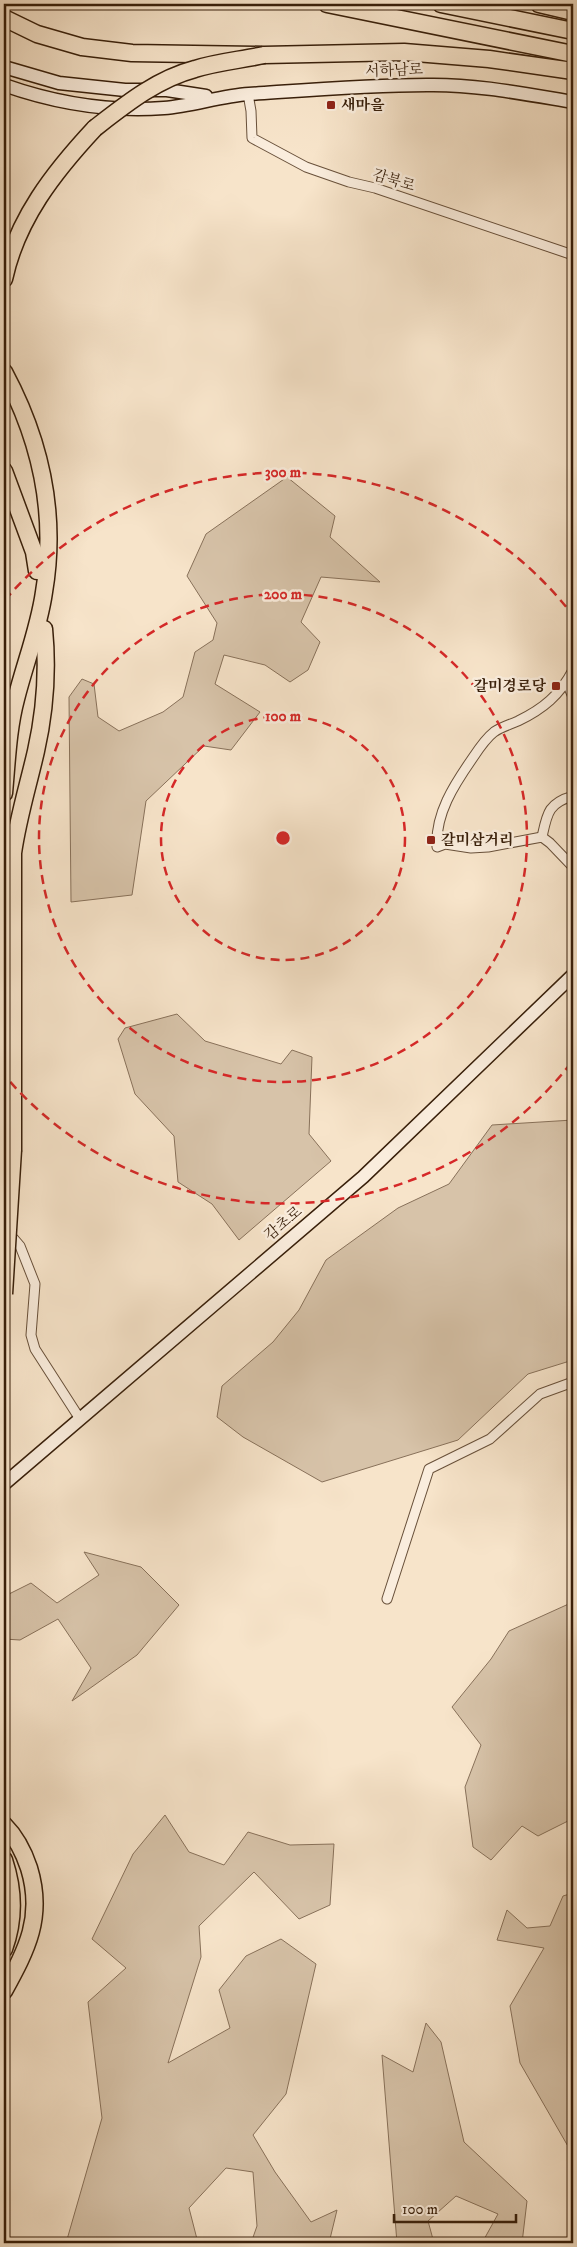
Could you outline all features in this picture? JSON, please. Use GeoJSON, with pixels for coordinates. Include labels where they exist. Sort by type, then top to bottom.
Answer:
{"type":"FeatureCollection","features":[{"type":"Feature","properties":{"kind":"highway"},"geometry":{"type":"LineString","coordinates":[[327,4],[573,54]]}},
{"type":"Feature","properties":{"kind":"highway"},"geometry":{"type":"LineString","coordinates":[[441,4],[573,32]]}},
{"type":"Feature","properties":{"kind":"highway"},"geometry":{"type":"LineString","coordinates":[[539,4],[573,12]]}},
{"type":"Feature","properties":{"kind":"highway"},"geometry":{"type":"LineString","coordinates":[[4,18],[37,34],[82,47],[132,53],[264,55],[404,52],[489,58],[573,71]]}},
{"type":"Feature","properties":{"kind":"highway"},"geometry":{"type":"LineString","coordinates":[[4,279],[18,237],[35,202],[62,164],[95,128],[145,91],[170,78],[195,69],[264,55]]}},
{"type":"Feature","properties":{"kind":"highway"},"geometry":{"type":"LineString","coordinates":[[4,372],[21,407],[42,470],[47,498],[49,537],[44,594],[10,726],[4,793]]}},
{"type":"Feature","properties":{"kind":"highway"},"geometry":{"type":"LineString","coordinates":[[4,471],[29,537],[38,572]]}},
{"type":"Feature","properties":{"kind":"highway"},"geometry":{"type":"LineString","coordinates":[[4,1294],[13,1150],[13,853],[17,824],[43,716],[46,686],[44,629]]}},
{"type":"Feature","properties":{"kind":"highway"},"geometry":{"type":"LineString","coordinates":[[4,910],[13,1095]]}},
{"type":"Feature","properties":{"kind":"highway"},"geometry":{"type":"LineString","coordinates":[[4,1991],[31,1934],[36,1907],[35,1892],[27,1863],[6,1827]]}},
{"type":"Feature","properties":{"kind":"highway"},"geometry":{"type":"LineString","coordinates":[[4,1860],[12,1890],[13,1907],[11,1924],[4,1949]]}},
{"type":"Feature","properties":{"kind":"main road","name":"서하남로"},"geometry":{"type":"LineString","coordinates":[[4,67],[59,83],[125,90],[167,90],[216,97]]}},
{"type":"Feature","properties":{"kind":"main road","name":"서하남로"},"geometry":{"type":"LineString","coordinates":[[4,85],[30,94],[68,103],[106,108],[164,108],[216,97],[248,94],[428,85],[511,92],[573,102]]}},
{"type":"Feature","properties":{"kind":"main road","name":"감초로"},"geometry":{"type":"LineString","coordinates":[[4,1484],[363,1176],[573,975]]}},
{"type":"Feature","properties":{"kind":"street","name":"감북로"},"geometry":{"type":"LineString","coordinates":[[248,94],[252,138],[306,167],[349,182],[376,188],[573,255]]}},
{"type":"Feature","properties":{"kind":"street"},"geometry":{"type":"LineString","coordinates":[[573,670],[567,683],[557,696],[543,707],[492,733],[454,785],[442,814],[436,836],[436,847],[445,844],[471,848],[542,837],[573,867]]}},
{"type":"Feature","properties":{"kind":"street"},"geometry":{"type":"LineString","coordinates":[[567,683],[573,697]]}},
{"type":"Feature","properties":{"kind":"street"},"geometry":{"type":"LineString","coordinates":[[542,837],[548,813],[559,800],[573,796]]}},
{"type":"Feature","properties":{"kind":"street"},"geometry":{"type":"LineString","coordinates":[[4,1235],[14,1238],[20,1246],[35,1284],[31,1336],[35,1349],[80,1419]]}},
{"type":"Feature","properties":{"kind":"street"},"geometry":{"type":"LineString","coordinates":[[386,1599],[429,1469],[490,1439],[540,1394],[573,1382]]}},
{"type":"Feature","properties":{"kind":"shaded area"},"geometry":{"type":"Polygon","coordinates":[[[287,477],[335,516],[330,537],[380,582],[321,577],[301,622],[320,642],[308,670],[290,682],[265,665],[224,655],[215,684],[260,712],[231,750],[204,746],[146,801],[132,895],[71,902],[69,697],[82,679],[94,684],[98,717],[119,731],[163,712],[183,697],[195,652],[213,640],[217,623],[187,576],[206,534],[287,477]]]}},
{"type":"Feature","properties":{"kind":"shaded area"},"geometry":{"type":"Polygon","coordinates":[[[177,1014],[205,1041],[281,1064],[292,1050],[312,1057],[309,1134],[331,1161],[239,1240],[212,1204],[178,1182],[174,1136],[135,1094],[118,1039],[125,1028],[177,1014]]]}},
{"type":"Feature","properties":{"kind":"shaded area"},"geometry":{"type":"Polygon","coordinates":[[[573,1120],[573,1360],[528,1374],[458,1440],[322,1482],[243,1437],[217,1417],[222,1386],[273,1342],[299,1310],[326,1260],[398,1208],[449,1184],[492,1125],[573,1120]]]}},
{"type":"Feature","properties":{"kind":"shaded area"},"geometry":{"type":"Polygon","coordinates":[[[84,1552],[141,1567],[179,1605],[137,1655],[72,1701],[91,1668],[58,1619],[20,1640],[4,1639],[4,1599],[5,1596],[31,1583],[57,1603],[99,1575],[84,1552]]]}},
{"type":"Feature","properties":{"kind":"shaded area"},"geometry":{"type":"Polygon","coordinates":[[[573,1602],[572,1819],[538,1836],[522,1826],[491,1860],[473,1847],[465,1787],[481,1745],[452,1707],[491,1659],[509,1631],[573,1602]]]}},
{"type":"Feature","properties":{"kind":"shaded area"},"geometry":{"type":"Polygon","coordinates":[[[165,1815],[189,1852],[224,1865],[248,1832],[290,1845],[334,1844],[330,1905],[299,1919],[254,1872],[199,1926],[201,1957],[168,2063],[230,2028],[219,1990],[246,1956],[281,1939],[316,1964],[286,2094],[253,2135],[275,2172],[311,2222],[337,2210],[329,2243],[251,2243],[257,2226],[253,2172],[226,2168],[189,2208],[198,2243],[66,2243],[102,2118],[88,2002],[126,1968],[92,1939],[133,1854],[165,1815]]]}},
{"type":"Feature","properties":{"kind":"shaded area"},"geometry":{"type":"Polygon","coordinates":[[[573,1893],[573,2155],[520,2063],[510,2006],[544,1948],[497,1940],[507,1910],[527,1928],[550,1926],[563,1896],[573,1893]]]}},
{"type":"Feature","properties":{"kind":"shaded area"},"geometry":{"type":"Polygon","coordinates":[[[426,2023],[441,2042],[464,2142],[527,2201],[522,2243],[482,2243],[498,2214],[456,2196],[428,2221],[434,2243],[397,2243],[382,2055],[413,2072],[426,2023]]]}},
{"type":"Feature","properties":{"kind":"place","name":"새마을"},"geometry":{"type":"Point","coordinates":[331,105]}},
{"type":"Feature","properties":{"kind":"place","name":"갈미경로당"},"geometry":{"type":"Point","coordinates":[556,686]}},
{"type":"Feature","properties":{"kind":"place","name":"갈미삼거리"},"geometry":{"type":"Point","coordinates":[431,840]}}]}
